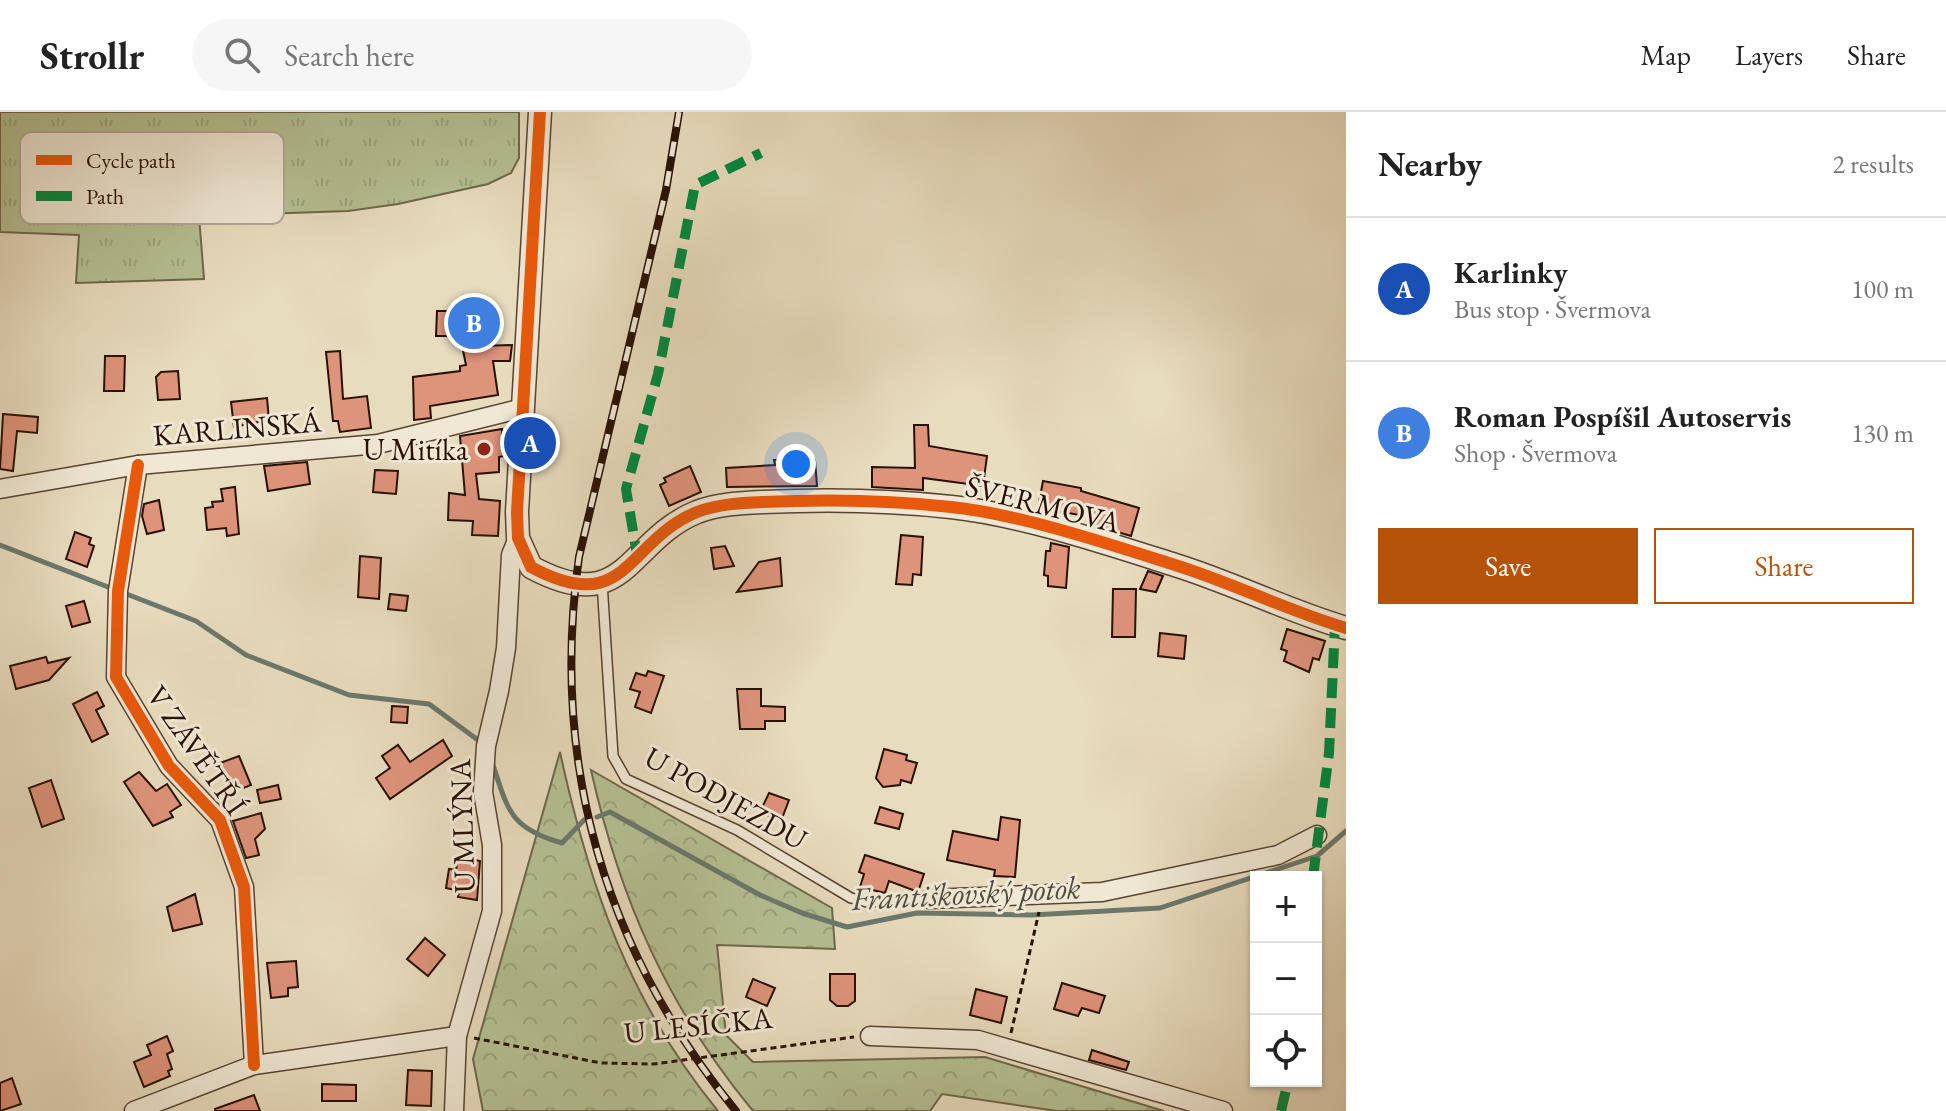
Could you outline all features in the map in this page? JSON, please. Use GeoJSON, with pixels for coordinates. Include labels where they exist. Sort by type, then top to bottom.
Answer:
{"type":"FeatureCollection","features":[{"type":"Feature","properties":{"kind":"street"},"geometry":{"type":"LineString","coordinates":[[540,112],[518,538],[531,567],[544,574],[567,584],[602,582]]}},
{"type":"Feature","properties":{"kind":"street","name":"KARLINSKÁ"},"geometry":{"type":"LineString","coordinates":[[0,489],[138,465],[378,444],[523,408]]}},
{"type":"Feature","properties":{"kind":"street","name":"V ZÁVĚTŘÍ"},"geometry":{"type":"LineString","coordinates":[[138,465],[118,591],[116,677],[169,766],[220,820],[244,887],[254,1065]]}},
{"type":"Feature","properties":{"kind":"street","name":"ŠVERMOVA"},"geometry":{"type":"LineString","coordinates":[[602,582],[638,561],[666,532],[696,513],[728,504],[824,499],[954,507],[1050,529],[1177,565],[1346,628]]}},
{"type":"Feature","properties":{"kind":"street","name":"U MLÝNA"},"geometry":{"type":"LineString","coordinates":[[454,1111],[457,1036],[492,911],[494,874],[483,792],[486,745],[506,648],[511,555],[518,538]]}},
{"type":"Feature","properties":{"kind":"street","name":"U PODJEZDU"},"geometry":{"type":"LineString","coordinates":[[929,899],[1102,892],[1278,855],[1317,835]]}},
{"type":"Feature","properties":{"kind":"street"},"geometry":{"type":"LineString","coordinates":[[134,1111],[254,1065],[457,1036]]}},
{"type":"Feature","properties":{"kind":"street"},"geometry":{"type":"LineString","coordinates":[[870,1036],[978,1040],[1223,1111]]}},
{"type":"Feature","properties":{"kind":"lane","name":"U PODJEZDU"},"geometry":{"type":"LineString","coordinates":[[602,582],[613,756],[626,779],[737,830],[851,898],[867,902],[929,899]]}},
{"type":"Feature","properties":{"kind":"path"},"geometry":{"type":"LineString","coordinates":[[1007,1048],[1037,919]]}},
{"type":"Feature","properties":{"kind":"green space"},"geometry":{"type":"Polygon","coordinates":[[[0,112],[519,112],[519,158],[511,173],[488,184],[398,204],[348,211],[284,213],[284,132],[20,132],[20,224],[200,224],[204,279],[76,283],[79,235],[0,232],[0,112]]]}},
{"type":"Feature","properties":{"kind":"green space"},"geometry":{"type":"Polygon","coordinates":[[[560,752],[585,850],[617,942],[660,1029],[718,1111],[483,1111],[473,1059],[560,752]]]}},
{"type":"Feature","properties":{"kind":"green space"},"geometry":{"type":"Polygon","coordinates":[[[591,770],[832,908],[835,949],[717,945],[726,1035],[753,1062],[985,1057],[1164,1111],[1057,1111],[942,1094],[930,1111],[753,1111],[696,1033],[651,951],[617,864],[591,770]]]}},
{"type":"Feature","properties":{"kind":"building"},"geometry":{"type":"Polygon","coordinates":[[[437,311],[483,311],[482,346],[512,345],[510,361],[493,361],[498,395],[430,406],[431,418],[414,420],[413,377],[460,371],[460,366],[466,365],[460,336],[436,336],[437,311]]]}},
{"type":"Feature","properties":{"kind":"building"},"geometry":{"type":"Polygon","coordinates":[[[340,351],[343,399],[367,396],[371,428],[340,432],[338,421],[333,421],[326,352],[340,351]]]}},
{"type":"Feature","properties":{"kind":"building"},"geometry":{"type":"Polygon","coordinates":[[[105,356],[125,356],[124,391],[104,391],[105,356]]]}},
{"type":"Feature","properties":{"kind":"building"},"geometry":{"type":"Polygon","coordinates":[[[178,371],[180,399],[158,400],[156,377],[161,372],[178,371]]]}},
{"type":"Feature","properties":{"kind":"building"},"geometry":{"type":"Polygon","coordinates":[[[267,398],[269,420],[234,427],[231,402],[267,398]]]}},
{"type":"Feature","properties":{"kind":"building"},"geometry":{"type":"Polygon","coordinates":[[[3,414],[38,417],[37,433],[17,431],[13,471],[0,469],[3,414]]]}},
{"type":"Feature","properties":{"kind":"building"},"geometry":{"type":"Polygon","coordinates":[[[914,425],[928,425],[929,446],[987,456],[983,486],[923,478],[923,490],[872,487],[872,467],[915,468],[914,425]]]}},
{"type":"Feature","properties":{"kind":"building"},"geometry":{"type":"Polygon","coordinates":[[[502,429],[504,456],[499,457],[499,472],[476,474],[479,499],[500,501],[498,536],[472,535],[473,521],[448,520],[449,493],[465,495],[460,436],[502,429]]]}},
{"type":"Feature","properties":{"kind":"building"},"geometry":{"type":"Polygon","coordinates":[[[774,460],[815,460],[817,486],[727,487],[726,468],[775,465],[774,460]]]}},
{"type":"Feature","properties":{"kind":"building"},"geometry":{"type":"Polygon","coordinates":[[[307,462],[310,484],[268,491],[264,466],[307,462]]]}},
{"type":"Feature","properties":{"kind":"building"},"geometry":{"type":"Polygon","coordinates":[[[690,466],[701,492],[669,506],[660,485],[666,482],[664,478],[690,466]]]}},
{"type":"Feature","properties":{"kind":"building"},"geometry":{"type":"Polygon","coordinates":[[[375,470],[398,471],[396,494],[373,492],[375,470]]]}},
{"type":"Feature","properties":{"kind":"building"},"geometry":{"type":"Polygon","coordinates":[[[1043,481],[1081,488],[1081,491],[1139,508],[1131,536],[1090,524],[1092,517],[1038,508],[1043,481]]]}},
{"type":"Feature","properties":{"kind":"building"},"geometry":{"type":"Polygon","coordinates":[[[235,487],[239,534],[227,536],[226,528],[207,530],[205,508],[213,507],[212,502],[223,501],[221,489],[235,487]]]}},
{"type":"Feature","properties":{"kind":"building"},"geometry":{"type":"Polygon","coordinates":[[[159,500],[164,530],[147,534],[142,516],[144,504],[159,500]]]}},
{"type":"Feature","properties":{"kind":"building"},"geometry":{"type":"Polygon","coordinates":[[[75,532],[91,538],[89,544],[94,546],[87,567],[66,559],[75,532]]]}},
{"type":"Feature","properties":{"kind":"building"},"geometry":{"type":"Polygon","coordinates":[[[901,535],[923,537],[921,575],[913,574],[912,585],[896,584],[901,535]]]}},
{"type":"Feature","properties":{"kind":"building"},"geometry":{"type":"Polygon","coordinates":[[[1051,543],[1069,547],[1066,588],[1048,586],[1048,576],[1044,575],[1046,551],[1050,551],[1051,543]]]}},
{"type":"Feature","properties":{"kind":"building"},"geometry":{"type":"Polygon","coordinates":[[[725,546],[734,566],[714,569],[711,548],[725,546]]]}},
{"type":"Feature","properties":{"kind":"building"},"geometry":{"type":"Polygon","coordinates":[[[360,556],[381,558],[379,599],[358,597],[360,556]]]}},
{"type":"Feature","properties":{"kind":"building"},"geometry":{"type":"Polygon","coordinates":[[[780,558],[782,586],[737,592],[759,562],[780,558]]]}},
{"type":"Feature","properties":{"kind":"building"},"geometry":{"type":"Polygon","coordinates":[[[1148,571],[1163,576],[1156,592],[1140,589],[1148,571]]]}},
{"type":"Feature","properties":{"kind":"building"},"geometry":{"type":"Polygon","coordinates":[[[1113,589],[1136,589],[1135,637],[1112,637],[1113,589]]]}},
{"type":"Feature","properties":{"kind":"building"},"geometry":{"type":"Polygon","coordinates":[[[390,594],[408,596],[406,611],[388,609],[390,594]]]}},
{"type":"Feature","properties":{"kind":"building"},"geometry":{"type":"Polygon","coordinates":[[[84,601],[90,622],[72,627],[66,606],[84,601]]]}},
{"type":"Feature","properties":{"kind":"building"},"geometry":{"type":"Polygon","coordinates":[[[1287,629],[1325,641],[1319,660],[1313,658],[1309,672],[1284,661],[1287,651],[1281,649],[1287,629]]]}},
{"type":"Feature","properties":{"kind":"building"},"geometry":{"type":"Polygon","coordinates":[[[1160,633],[1186,636],[1184,659],[1158,656],[1160,633]]]}},
{"type":"Feature","properties":{"kind":"building"},"geometry":{"type":"Polygon","coordinates":[[[46,657],[48,663],[69,658],[49,680],[16,689],[10,666],[46,657]]]}},
{"type":"Feature","properties":{"kind":"building"},"geometry":{"type":"Polygon","coordinates":[[[648,671],[664,676],[651,713],[635,707],[640,692],[630,689],[636,673],[646,676],[648,671]]]}},
{"type":"Feature","properties":{"kind":"building"},"geometry":{"type":"Polygon","coordinates":[[[737,689],[761,689],[761,706],[785,707],[785,721],[765,721],[765,729],[740,729],[737,689]]]}},
{"type":"Feature","properties":{"kind":"building"},"geometry":{"type":"Polygon","coordinates":[[[97,692],[104,706],[96,710],[108,734],[92,742],[73,704],[97,692]]]}},
{"type":"Feature","properties":{"kind":"building"},"geometry":{"type":"Polygon","coordinates":[[[392,706],[408,707],[407,723],[391,722],[392,706]]]}},
{"type":"Feature","properties":{"kind":"building"},"geometry":{"type":"Polygon","coordinates":[[[443,740],[452,756],[390,799],[376,778],[390,768],[382,756],[398,745],[410,762],[443,740]]]}},
{"type":"Feature","properties":{"kind":"building"},"geometry":{"type":"Polygon","coordinates":[[[884,749],[907,755],[906,760],[917,763],[911,783],[901,780],[900,785],[883,787],[876,778],[884,749]]]}},
{"type":"Feature","properties":{"kind":"building"},"geometry":{"type":"Polygon","coordinates":[[[239,756],[251,785],[231,793],[220,763],[239,756]]]}},
{"type":"Feature","properties":{"kind":"building"},"geometry":{"type":"Polygon","coordinates":[[[139,772],[156,791],[167,784],[181,805],[170,812],[173,817],[153,826],[124,782],[139,772]]]}},
{"type":"Feature","properties":{"kind":"building"},"geometry":{"type":"Polygon","coordinates":[[[51,780],[64,819],[42,827],[29,788],[51,780]]]}},
{"type":"Feature","properties":{"kind":"building"},"geometry":{"type":"Polygon","coordinates":[[[278,785],[281,799],[260,803],[257,790],[278,785]]]}},
{"type":"Feature","properties":{"kind":"building"},"geometry":{"type":"Polygon","coordinates":[[[769,793],[789,800],[781,821],[760,812],[769,793]]]}},
{"type":"Feature","properties":{"kind":"building"},"geometry":{"type":"Polygon","coordinates":[[[880,807],[903,814],[899,829],[875,823],[880,807]]]}},
{"type":"Feature","properties":{"kind":"building"},"geometry":{"type":"Polygon","coordinates":[[[261,813],[265,829],[255,839],[259,855],[246,858],[233,821],[261,813]]]}},
{"type":"Feature","properties":{"kind":"building"},"geometry":{"type":"Polygon","coordinates":[[[1001,817],[1020,820],[1015,877],[994,876],[995,870],[947,860],[953,831],[998,840],[1001,817]]]}},
{"type":"Feature","properties":{"kind":"building"},"geometry":{"type":"Polygon","coordinates":[[[865,855],[924,874],[918,892],[889,881],[885,893],[860,887],[864,874],[859,872],[865,855]]]}},
{"type":"Feature","properties":{"kind":"building"},"geometry":{"type":"Polygon","coordinates":[[[458,857],[480,861],[477,900],[458,897],[459,891],[446,888],[449,869],[456,870],[458,857]]]}},
{"type":"Feature","properties":{"kind":"building"},"geometry":{"type":"Polygon","coordinates":[[[195,894],[202,924],[173,931],[167,907],[195,894]]]}},
{"type":"Feature","properties":{"kind":"building"},"geometry":{"type":"Polygon","coordinates":[[[425,938],[445,955],[428,976],[407,959],[425,938]]]}},
{"type":"Feature","properties":{"kind":"building"},"geometry":{"type":"Polygon","coordinates":[[[296,961],[298,987],[288,988],[288,996],[271,998],[267,963],[296,961]]]}},
{"type":"Feature","properties":{"kind":"building"},"geometry":{"type":"Polygon","coordinates":[[[830,974],[855,974],[855,1001],[848,1006],[837,1006],[830,1000],[830,974]]]}},
{"type":"Feature","properties":{"kind":"building"},"geometry":{"type":"Polygon","coordinates":[[[753,979],[775,988],[767,1006],[746,997],[753,979]]]}},
{"type":"Feature","properties":{"kind":"building"},"geometry":{"type":"Polygon","coordinates":[[[1062,983],[1105,996],[1099,1013],[1082,1008],[1078,1016],[1054,1009],[1062,983]]]}},
{"type":"Feature","properties":{"kind":"building"},"geometry":{"type":"Polygon","coordinates":[[[976,989],[1007,997],[1001,1023],[970,1015],[976,989]]]}},
{"type":"Feature","properties":{"kind":"building"},"geometry":{"type":"Polygon","coordinates":[[[167,1036],[173,1051],[167,1054],[172,1069],[168,1071],[170,1076],[144,1087],[134,1062],[151,1055],[147,1045],[167,1036]]]}},
{"type":"Feature","properties":{"kind":"building"},"geometry":{"type":"Polygon","coordinates":[[[1092,1050],[1129,1062],[1126,1070],[1089,1060],[1092,1050]]]}},
{"type":"Feature","properties":{"kind":"building"},"geometry":{"type":"Polygon","coordinates":[[[408,1070],[432,1071],[431,1106],[406,1105],[408,1070]]]}},
{"type":"Feature","properties":{"kind":"building"},"geometry":{"type":"Polygon","coordinates":[[[12,1078],[21,1104],[0,1111],[0,1083],[12,1078]]]}},
{"type":"Feature","properties":{"kind":"building"},"geometry":{"type":"Polygon","coordinates":[[[322,1084],[356,1085],[356,1101],[322,1101],[322,1084]]]}},
{"type":"Feature","properties":{"kind":"building"},"geometry":{"type":"Polygon","coordinates":[[[254,1095],[260,1111],[215,1111],[215,1109],[254,1095]]]}},
{"type":"Feature","properties":{"kind":"waterway","name":"Františkovský potok"},"geometry":{"type":"LineString","coordinates":[[0,545],[108,587]]}},
{"type":"Feature","properties":{"kind":"waterway","name":"Františkovský potok"},"geometry":{"type":"LineString","coordinates":[[124,593],[196,621],[246,655],[349,695],[429,704],[482,743]]}},
{"type":"Feature","properties":{"kind":"waterway","name":"Františkovský potok"},"geometry":{"type":"LineString","coordinates":[[492,762],[507,805],[531,831],[562,843],[584,820]]}},
{"type":"Feature","properties":{"kind":"waterway","name":"Františkovský potok"},"geometry":{"type":"LineString","coordinates":[[597,817],[610,812],[760,895],[847,927],[917,913],[1032,915],[1160,908],[1317,856],[1346,831]]}},
{"type":"Feature","properties":{"kind":"railway"},"geometry":{"type":"LineString","coordinates":[[679,112],[666,190],[579,557],[572,633],[573,708],[581,780],[597,851],[621,919],[652,985],[690,1049],[736,1111]]}},
{"type":"Feature","properties":{"kind":"marked path"},"geometry":{"type":"LineString","coordinates":[[638,561],[626,489],[658,374],[695,185],[761,153]]}},
{"type":"Feature","properties":{"kind":"marked path"},"geometry":{"type":"LineString","coordinates":[[1314,871],[1329,753],[1335,625]]}},
{"type":"Feature","properties":{"kind":"marked path"},"geometry":{"type":"LineString","coordinates":[[1281,1111],[1287,1087]]}},
{"type":"Feature","properties":{"kind":"cycle path"},"geometry":{"type":"LineString","coordinates":[[540,112],[517,512],[518,538],[531,567],[563,581],[587,584],[607,580],[623,570],[673,525],[697,512],[721,506],[810,501],[904,503],[977,511],[1064,531],[1197,572],[1346,628]]}},
{"type":"Feature","properties":{"kind":"cycle path"},"geometry":{"type":"LineString","coordinates":[[138,465],[118,591],[116,677],[169,766],[220,820],[244,887],[254,1065]]}},
{"type":"Feature","properties":{"kind":"place","name":"Roman Pospíšil Autoservis"},"geometry":{"type":"Point","coordinates":[474,323]}},
{"type":"Feature","properties":{"kind":"place","name":"Karlinky"},"geometry":{"type":"Point","coordinates":[530,443]}},
{"type":"Feature","properties":{"kind":"place","name":"U Mitíka"},"geometry":{"type":"Point","coordinates":[484,449]}}]}
